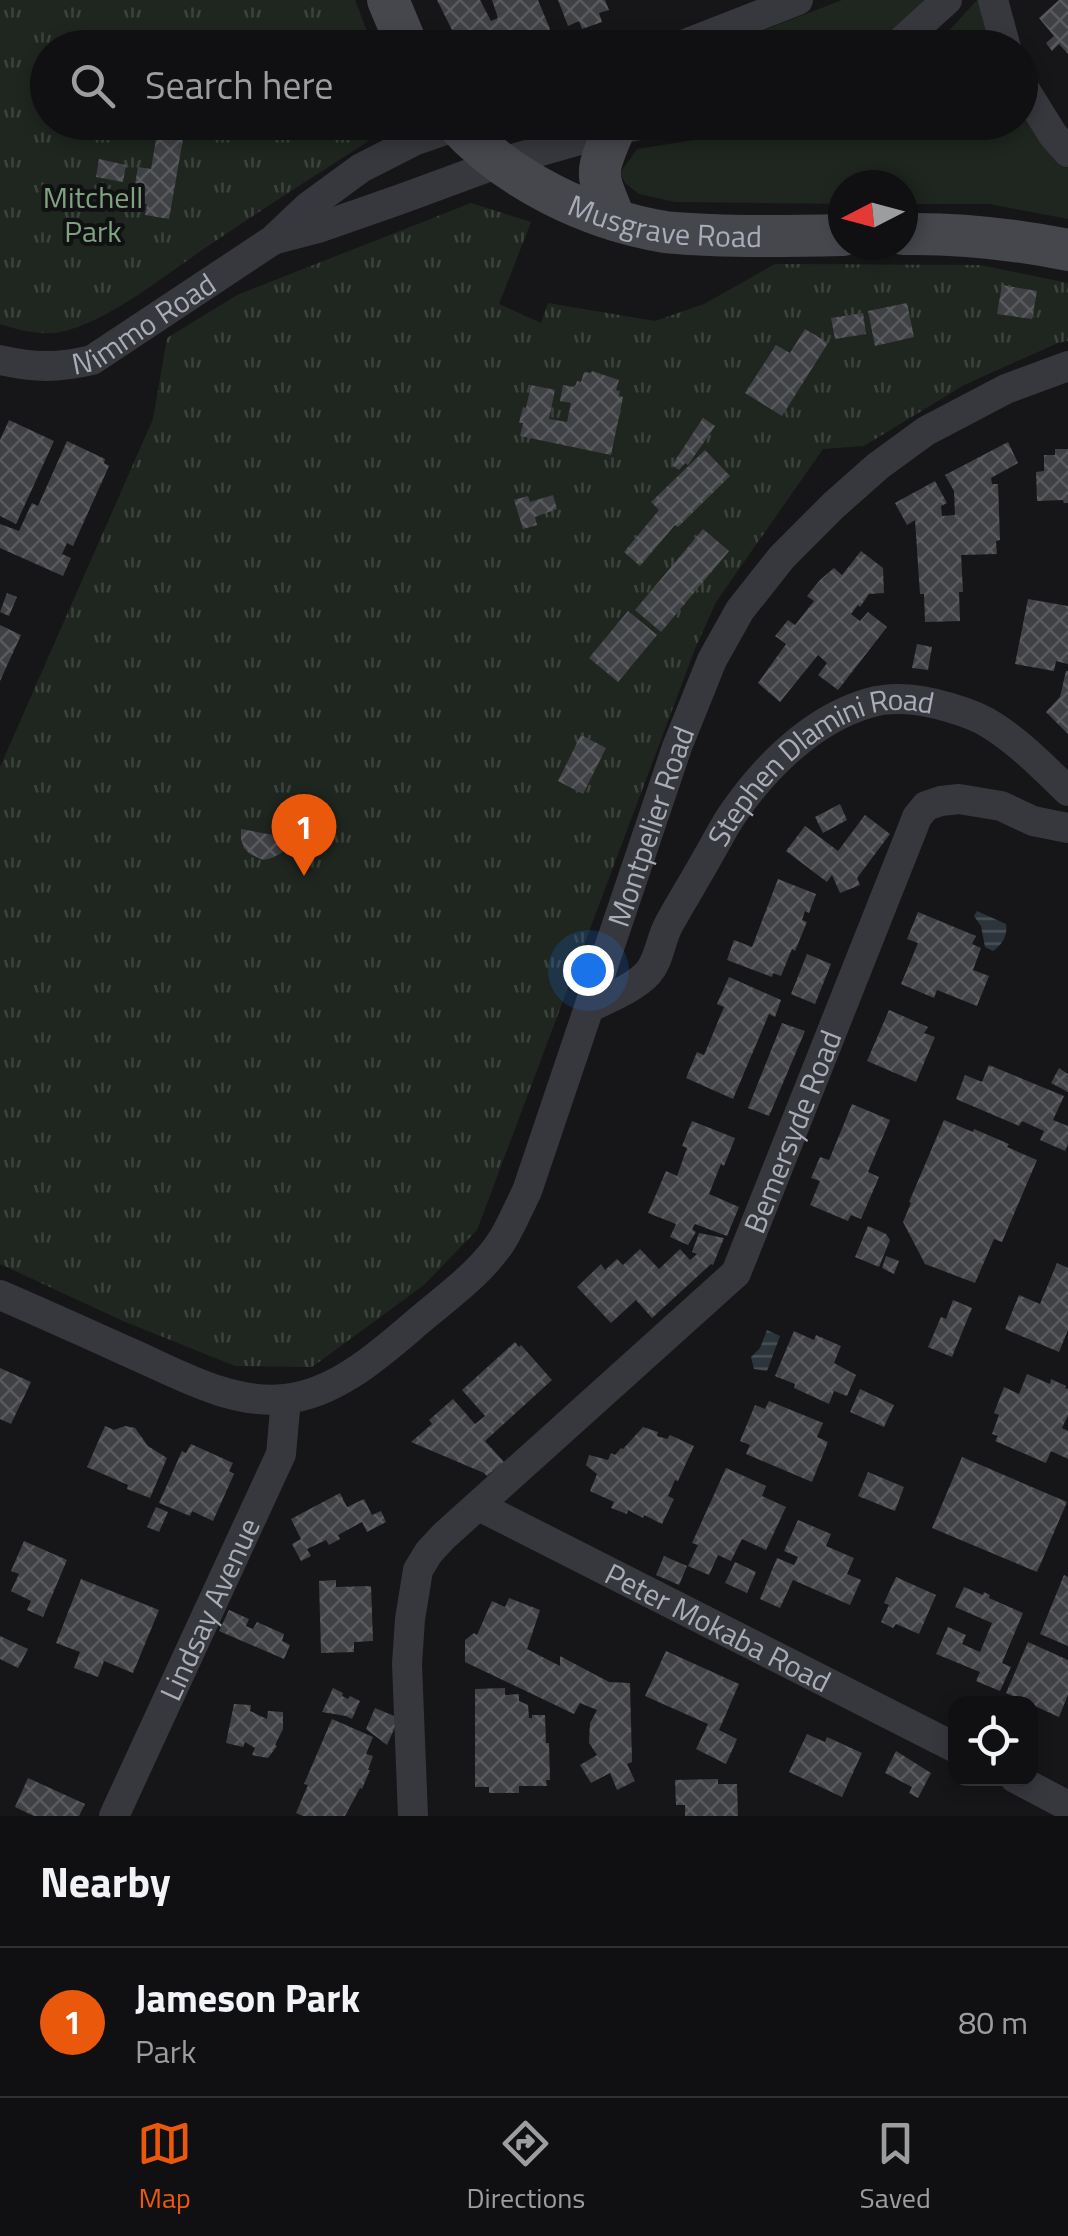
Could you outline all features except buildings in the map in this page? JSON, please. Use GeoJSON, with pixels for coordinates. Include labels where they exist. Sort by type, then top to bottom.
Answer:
{"type":"FeatureCollection","features":[{"type":"Feature","properties":{"kind":"street"},"geometry":{"type":"LineString","coordinates":[[388,0],[400,30]]}},
{"type":"Feature","properties":{"kind":"street"},"geometry":{"type":"LineString","coordinates":[[721,30],[798,0]]}},
{"type":"Feature","properties":{"kind":"street"},"geometry":{"type":"LineString","coordinates":[[914,30],[947,0]]}},
{"type":"Feature","properties":{"kind":"street"},"geometry":{"type":"LineString","coordinates":[[993,0],[1001,30]]}},
{"type":"Feature","properties":{"kind":"street"},"geometry":{"type":"LineString","coordinates":[[1038,111],[1068,152]]}},
{"type":"Feature","properties":{"kind":"street","name":"Nimmo Road"},"geometry":{"type":"LineString","coordinates":[[0,360],[27,367],[62,367],[92,360],[273,240],[309,206],[360,168],[416,140]]}},
{"type":"Feature","properties":{"kind":"street","name":"Musgrave Road"},"geometry":{"type":"LineString","coordinates":[[477,140],[499,163],[536,186],[615,220],[667,232],[828,236]]}},
{"type":"Feature","properties":{"kind":"street","name":"Nimmo Road"},"geometry":{"type":"LineString","coordinates":[[273,240],[318,228],[499,163],[579,140]]}},
{"type":"Feature","properties":{"kind":"street"},"geometry":{"type":"LineString","coordinates":[[609,140],[598,176],[615,220]]}},
{"type":"Feature","properties":{"kind":"street"},"geometry":{"type":"LineString","coordinates":[[918,234],[1020,240],[1068,250]]}},
{"type":"Feature","properties":{"kind":"street","name":"Montpelier Road"},"geometry":{"type":"LineString","coordinates":[[286,1399],[323,1389],[365,1365],[480,1267],[502,1240],[527,1191],[676,747],[712,660],[740,610],[782,558],[878,466],[926,431],[1006,389],[1068,366]]}},
{"type":"Feature","properties":{"kind":"street","name":"Stephen Dlamini Road"},"geometry":{"type":"LineString","coordinates":[[589,1008],[642,978],[657,958],[666,928],[734,812],[781,756],[808,734],[868,703],[927,700],[960,710],[990,724],[1025,749],[1068,791]]}},
{"type":"Feature","properties":{"kind":"street","name":"Bemersyde Road"},"geometry":{"type":"LineString","coordinates":[[479,1506],[736,1273],[917,817],[926,806],[969,800],[1068,828]]}},
{"type":"Feature","properties":{"kind":"street"},"geometry":{"type":"LineString","coordinates":[[608,956],[666,928]]}},
{"type":"Feature","properties":{"kind":"street"},"geometry":{"type":"LineString","coordinates":[[0,1295],[198,1383],[240,1396],[286,1399]]}},
{"type":"Feature","properties":{"kind":"street","name":"Lindsay Avenue"},"geometry":{"type":"LineString","coordinates":[[114,1816],[280,1454],[286,1399]]}},
{"type":"Feature","properties":{"kind":"street"},"geometry":{"type":"LineString","coordinates":[[413,1816],[407,1664],[413,1591],[418,1570],[429,1552],[479,1506]]}},
{"type":"Feature","properties":{"kind":"street","name":"Peter Mokaba Road"},"geometry":{"type":"LineString","coordinates":[[479,1506],[948,1744]]}},
{"type":"Feature","properties":{"kind":"street"},"geometry":{"type":"LineString","coordinates":[[1030,1786],[1068,1806]]}},
{"type":"Feature","properties":{"kind":"green space","name":"Mitchell Park"},"geometry":{"type":"Polygon","coordinates":[[[0,0],[355,0],[366,30],[30,30],[30,140],[369,140],[99,318],[53,333],[0,324],[0,0]]]}},
{"type":"Feature","properties":{"kind":"green space"},"geometry":{"type":"Polygon","coordinates":[[[842,0],[931,0],[898,30],[764,30],[842,0]]]}},
{"type":"Feature","properties":{"kind":"green space"},"geometry":{"type":"Polygon","coordinates":[[[977,0],[986,0],[993,30],[950,30],[977,0]]]}},
{"type":"Feature","properties":{"kind":"green space"},"geometry":{"type":"Polygon","coordinates":[[[1038,125],[1068,168],[1068,219],[989,204],[918,204],[918,170],[828,170],[828,204],[675,202],[639,194],[625,183],[620,173],[637,149],[694,140],[1038,140],[1038,125]]]}},
{"type":"Feature","properties":{"kind":"green space"},"geometry":{"type":"Polygon","coordinates":[[[471,203],[531,222],[499,304],[541,323],[548,303],[655,321],[704,304],[775,264],[980,265],[1068,283],[1068,341],[964,385],[864,446],[823,449],[716,602],[695,649],[477,1230],[424,1285],[312,1367],[235,1366],[123,1321],[0,1264],[0,767],[153,419],[167,338],[237,295],[471,203]]]}},
{"type":"Feature","properties":{"kind":"shaded area"},"geometry":{"type":"Polygon","coordinates":[[[977,911],[1006,924],[1004,939],[993,951],[985,947],[981,926],[974,916],[977,911]]]}},
{"type":"Feature","properties":{"kind":"shaded area"},"geometry":{"type":"Polygon","coordinates":[[[767,1330],[780,1336],[767,1371],[754,1369],[751,1357],[760,1348],[767,1330]]]}},
{"type":"Feature","properties":{"kind":"place","name":"Jameson Park"},"geometry":{"type":"Point","coordinates":[304,876]}}]}
